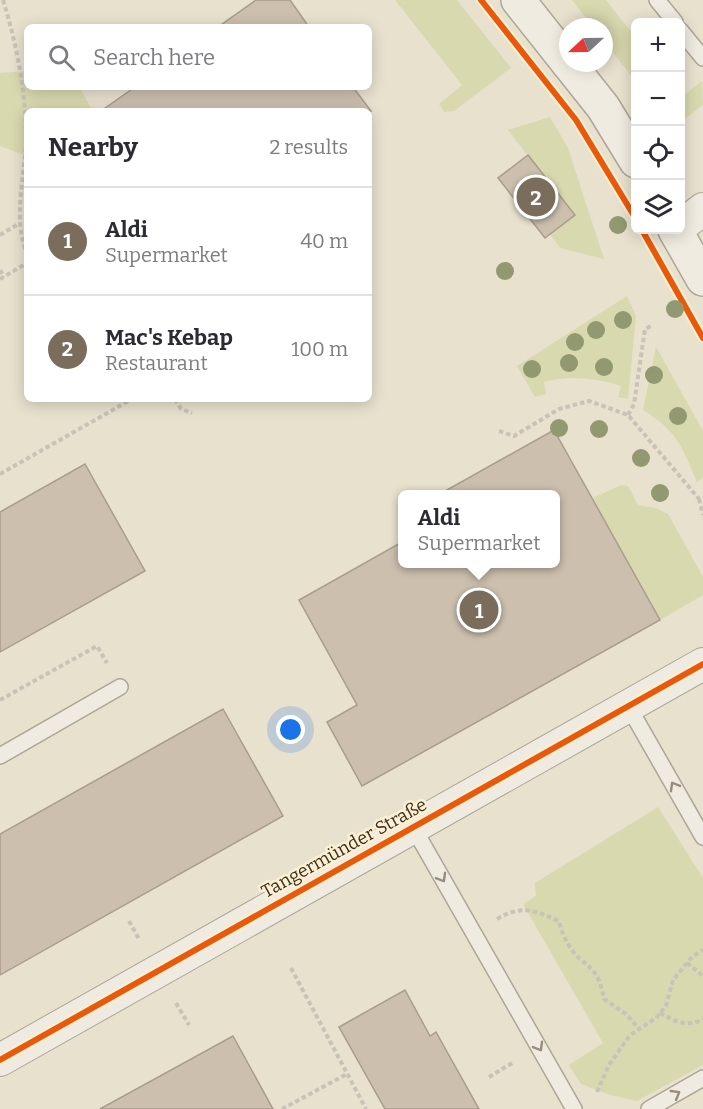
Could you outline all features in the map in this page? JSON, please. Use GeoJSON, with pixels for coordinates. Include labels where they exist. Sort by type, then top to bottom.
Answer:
{"type":"FeatureCollection","features":[{"type":"Feature","properties":{"kind":"street"},"geometry":{"type":"LineString","coordinates":[[518,0],[559,52]]}},
{"type":"Feature","properties":{"kind":"street"},"geometry":{"type":"LineString","coordinates":[[575,72],[603,107],[631,153]]}},
{"type":"Feature","properties":{"kind":"street"},"geometry":{"type":"LineString","coordinates":[[685,223],[703,209]]}},
{"type":"Feature","properties":{"kind":"street"},"geometry":{"type":"LineString","coordinates":[[680,234],[703,279]]}},
{"type":"Feature","properties":{"kind":"street","name":"Tangermünder Straße"},"geometry":{"type":"LineString","coordinates":[[0,1060],[627,704],[703,664]]}},
{"type":"Feature","properties":{"kind":"lane"},"geometry":{"type":"LineString","coordinates":[[657,0],[672,18]]}},
{"type":"Feature","properties":{"kind":"lane"},"geometry":{"type":"LineString","coordinates":[[685,35],[703,58]]}},
{"type":"Feature","properties":{"kind":"lane"},"geometry":{"type":"LineString","coordinates":[[0,756],[120,687]]}},
{"type":"Feature","properties":{"kind":"lane"},"geometry":{"type":"LineString","coordinates":[[627,704],[703,837]]}},
{"type":"Feature","properties":{"kind":"lane","name":"Tangermünder Straße"},"geometry":{"type":"LineString","coordinates":[[413,827],[574,1109]]}},
{"type":"Feature","properties":{"kind":"lane"},"geometry":{"type":"LineString","coordinates":[[649,1109],[703,1078]]}},
{"type":"Feature","properties":{"kind":"path"},"geometry":{"type":"LineString","coordinates":[[3,0],[17,44],[24,118]]}},
{"type":"Feature","properties":{"kind":"path"},"geometry":{"type":"LineString","coordinates":[[24,167],[20,223],[24,241]]}},
{"type":"Feature","properties":{"kind":"path"},"geometry":{"type":"LineString","coordinates":[[0,235],[20,223]]}},
{"type":"Feature","properties":{"kind":"path"},"geometry":{"type":"LineString","coordinates":[[0,270],[2,278],[24,265]]}},
{"type":"Feature","properties":{"kind":"path"},"geometry":{"type":"LineString","coordinates":[[628,415],[634,404],[645,329],[653,325]]}},
{"type":"Feature","properties":{"kind":"path"},"geometry":{"type":"LineString","coordinates":[[499,431],[514,436],[559,408],[589,401],[628,415],[701,498],[703,515]]}},
{"type":"Feature","properties":{"kind":"path"},"geometry":{"type":"LineString","coordinates":[[0,474],[127,402]]}},
{"type":"Feature","properties":{"kind":"path"},"geometry":{"type":"LineString","coordinates":[[177,402],[181,409],[192,413]]}},
{"type":"Feature","properties":{"kind":"path"},"geometry":{"type":"LineString","coordinates":[[0,700],[97,646],[120,687]]}},
{"type":"Feature","properties":{"kind":"path"},"geometry":{"type":"LineString","coordinates":[[530,909],[559,921],[568,945],[593,968],[600,980],[604,999],[626,1014],[639,1029]]}},
{"type":"Feature","properties":{"kind":"path"},"geometry":{"type":"LineString","coordinates":[[594,1098],[609,1065],[630,1035],[660,1013],[666,1006],[674,980],[687,963],[703,950]]}},
{"type":"Feature","properties":{"kind":"path"},"geometry":{"type":"LineString","coordinates":[[687,963],[703,976]]}},
{"type":"Feature","properties":{"kind":"path"},"geometry":{"type":"LineString","coordinates":[[291,968],[366,1109]]}},
{"type":"Feature","properties":{"kind":"path"},"geometry":{"type":"LineString","coordinates":[[660,1013],[677,1023],[695,1024],[703,1019]]}},
{"type":"Feature","properties":{"kind":"path"},"geometry":{"type":"LineString","coordinates":[[282,1109],[347,1074]]}},
{"type":"Feature","properties":{"kind":"green space"},"geometry":{"type":"Polygon","coordinates":[[[395,0],[457,0],[511,68],[454,111],[444,112],[439,104],[462,85],[395,0]]]}},
{"type":"Feature","properties":{"kind":"green space"},"geometry":{"type":"Polygon","coordinates":[[[572,0],[606,0],[631,32],[631,76],[613,53],[613,18],[586,18],[572,0]]]}},
{"type":"Feature","properties":{"kind":"green space"},"geometry":{"type":"Polygon","coordinates":[[[24,71],[24,90],[81,90],[91,108],[24,108],[24,155],[0,146],[0,73],[24,71]]]}},
{"type":"Feature","properties":{"kind":"green space"},"geometry":{"type":"Polygon","coordinates":[[[702,81],[703,105],[685,119],[685,94],[702,81]]]}},
{"type":"Feature","properties":{"kind":"green space"},"geometry":{"type":"Polygon","coordinates":[[[550,117],[568,148],[604,259],[560,248],[550,234],[574,215],[508,130],[550,117]]]}},
{"type":"Feature","properties":{"kind":"green space"},"geometry":{"type":"Polygon","coordinates":[[[627,296],[636,316],[628,399],[618,397],[621,386],[592,379],[573,378],[544,382],[546,394],[535,397],[517,366],[627,296]]]}},
{"type":"Feature","properties":{"kind":"green space"},"geometry":{"type":"Polygon","coordinates":[[[656,347],[703,431],[703,477],[697,482],[677,440],[664,425],[643,410],[656,347]]]}},
{"type":"Feature","properties":{"kind":"green space"},"geometry":{"type":"Polygon","coordinates":[[[621,485],[628,486],[638,505],[656,508],[668,514],[703,577],[703,595],[660,620],[593,498],[621,485]]]}},
{"type":"Feature","properties":{"kind":"green space"},"geometry":{"type":"Polygon","coordinates":[[[658,807],[703,878],[703,1065],[637,1101],[610,1095],[581,1084],[569,1065],[603,1043],[523,904],[536,896],[535,883],[658,807]]]}},
{"type":"Feature","properties":{"kind":"building"},"geometry":{"type":"Polygon","coordinates":[[[256,0],[290,0],[307,24],[222,24],[256,0]]]}},
{"type":"Feature","properties":{"kind":"building"},"geometry":{"type":"Polygon","coordinates":[[[131,90],[355,90],[369,108],[105,108],[131,90]]]}},
{"type":"Feature","properties":{"kind":"building"},"geometry":{"type":"Polygon","coordinates":[[[528,155],[575,215],[545,238],[498,178],[528,155]]]}},
{"type":"Feature","properties":{"kind":"building"},"geometry":{"type":"Polygon","coordinates":[[[554,430],[660,620],[362,786],[327,722],[357,705],[299,600],[398,544],[398,568],[560,568],[560,490],[447,490],[554,430]]]}},
{"type":"Feature","properties":{"kind":"building"},"geometry":{"type":"Polygon","coordinates":[[[85,464],[145,571],[0,652],[0,512],[85,464]]]}},
{"type":"Feature","properties":{"kind":"building"},"geometry":{"type":"Polygon","coordinates":[[[223,709],[283,816],[0,975],[0,834],[223,709]]]}},
{"type":"Feature","properties":{"kind":"building"},"geometry":{"type":"Polygon","coordinates":[[[405,990],[430,1036],[436,1032],[479,1109],[385,1109],[339,1027],[405,990]]]}},
{"type":"Feature","properties":{"kind":"building"},"geometry":{"type":"Polygon","coordinates":[[[233,1036],[273,1109],[100,1109],[233,1036]]]}},
{"type":"Feature","properties":{"kind":"cycle path"},"geometry":{"type":"LineString","coordinates":[[481,0],[576,120],[631,211]]}},
{"type":"Feature","properties":{"kind":"cycle path"},"geometry":{"type":"LineString","coordinates":[[644,234],[703,338]]}},
{"type":"Feature","properties":{"kind":"cycle path"},"geometry":{"type":"LineString","coordinates":[[0,1060],[703,664]]}},
{"type":"Feature","properties":{"kind":"place","name":"Mac's Kebap"},"geometry":{"type":"Point","coordinates":[536,197]}},
{"type":"Feature","properties":{"kind":"place","name":"Aldi"},"geometry":{"type":"Point","coordinates":[479,610]}}]}
